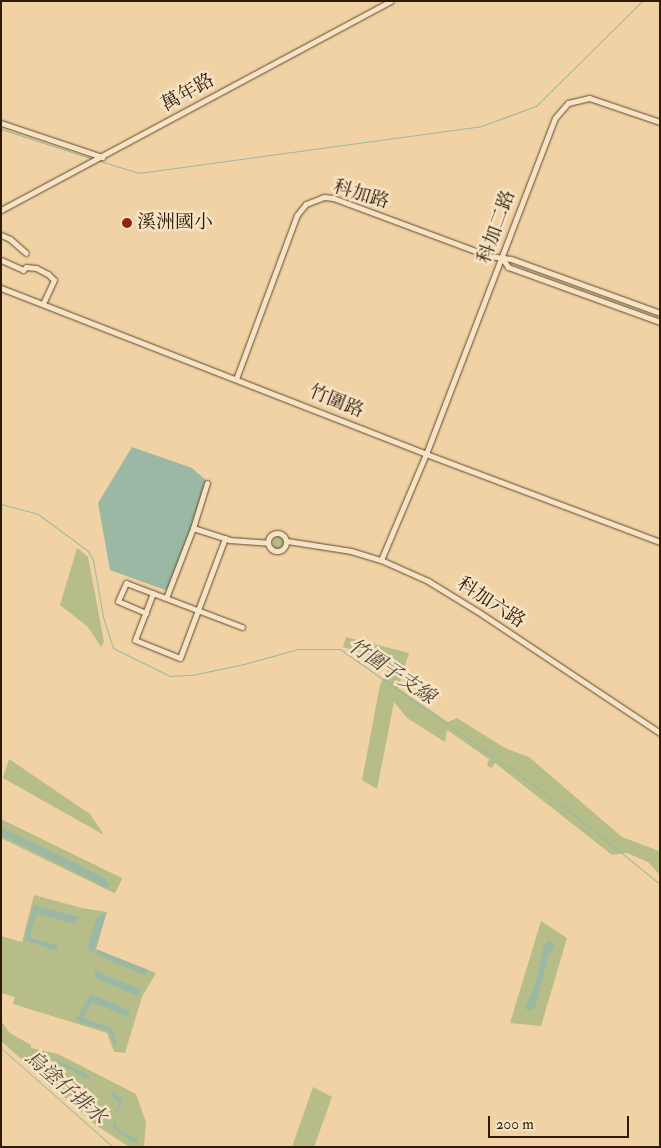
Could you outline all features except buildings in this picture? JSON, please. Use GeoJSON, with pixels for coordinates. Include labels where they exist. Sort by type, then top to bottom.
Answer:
{"type":"FeatureCollection","features":[{"type":"Feature","properties":{"kind":"street","name":"萬年路"},"geometry":{"type":"LineString","coordinates":[[1,210],[390,1]]}},
{"type":"Feature","properties":{"kind":"street","name":"科加二路"},"geometry":{"type":"LineString","coordinates":[[380,560],[426,454],[502,258],[550,126],[562,108],[575,101],[589,98],[660,122]]}},
{"type":"Feature","properties":{"kind":"street"},"geometry":{"type":"LineString","coordinates":[[1,123],[98,159]]}},
{"type":"Feature","properties":{"kind":"street","name":"科加路"},"geometry":{"type":"LineString","coordinates":[[236,379],[295,220],[302,207],[315,199],[333,198],[489,256],[511,259],[660,313]]}},
{"type":"Feature","properties":{"kind":"street"},"geometry":{"type":"LineString","coordinates":[[1,234],[26,253]]}},
{"type":"Feature","properties":{"kind":"street","name":"科加路"},"geometry":{"type":"LineString","coordinates":[[502,258],[508,266],[660,322]]}},
{"type":"Feature","properties":{"kind":"street"},"geometry":{"type":"LineString","coordinates":[[1,260],[23,270],[26,267],[36,268],[48,274],[54,280],[43,304]]}},
{"type":"Feature","properties":{"kind":"street","name":"竹圍路"},"geometry":{"type":"LineString","coordinates":[[1,288],[426,454],[660,542]]}},
{"type":"Feature","properties":{"kind":"street"},"geometry":{"type":"LineString","coordinates":[[166,598],[193,528],[207,483]]}},
{"type":"Feature","properties":{"kind":"street"},"geometry":{"type":"LineString","coordinates":[[193,528],[225,538],[268,543]]}},
{"type":"Feature","properties":{"kind":"street"},"geometry":{"type":"LineString","coordinates":[[278,533],[284,535],[287,541],[284,549],[279,551],[271,548],[268,543],[272,535],[278,533]]}},
{"type":"Feature","properties":{"kind":"street"},"geometry":{"type":"LineString","coordinates":[[153,593],[135,640],[180,658],[225,538]]}},
{"type":"Feature","properties":{"kind":"street","name":"科加六路"},"geometry":{"type":"LineString","coordinates":[[287,541],[351,551],[380,560],[428,581],[453,595],[660,734]]}},
{"type":"Feature","properties":{"kind":"street"},"geometry":{"type":"LineString","coordinates":[[146,613],[118,601],[126,583],[242,627]]}},
{"type":"Feature","properties":{"kind":"green space"},"geometry":{"type":"Polygon","coordinates":[[[277,537],[281,537],[285,543],[281,549],[277,549],[273,545],[273,541],[277,537]]]}},
{"type":"Feature","properties":{"kind":"green space"},"geometry":{"type":"Polygon","coordinates":[[[77,548],[88,557],[104,642],[101,647],[88,627],[60,605],[77,548]]]}},
{"type":"Feature","properties":{"kind":"green space"},"geometry":{"type":"Polygon","coordinates":[[[346,637],[409,653],[398,688],[448,722],[457,718],[505,748],[529,757],[622,837],[659,851],[660,875],[648,862],[627,853],[612,855],[495,763],[492,768],[487,766],[489,759],[447,730],[445,742],[407,718],[394,702],[377,789],[362,780],[380,685],[390,667],[386,660],[343,647],[346,637]]]}},
{"type":"Feature","properties":{"kind":"green space"},"geometry":{"type":"Polygon","coordinates":[[[9,759],[90,814],[104,835],[3,778],[9,759]]]}},
{"type":"Feature","properties":{"kind":"green space"},"geometry":{"type":"Polygon","coordinates":[[[1,819],[122,878],[115,893],[1,838],[1,819]]]}},
{"type":"Feature","properties":{"kind":"green space"},"geometry":{"type":"Polygon","coordinates":[[[34,895],[82,908],[107,912],[96,949],[156,973],[142,997],[125,1053],[114,1052],[107,1033],[13,1004],[15,997],[1,993],[1,936],[22,942],[34,895]]]}},
{"type":"Feature","properties":{"kind":"green space"},"geometry":{"type":"Polygon","coordinates":[[[541,921],[567,938],[541,1026],[510,1023],[541,921]]]}},
{"type":"Feature","properties":{"kind":"green space"},"geometry":{"type":"Polygon","coordinates":[[[1,1021],[10,1033],[31,1045],[31,1048],[58,1054],[136,1094],[146,1122],[144,1147],[128,1146],[97,1126],[1,1041],[1,1021]]]}},
{"type":"Feature","properties":{"kind":"green space"},"geometry":{"type":"Polygon","coordinates":[[[313,1087],[332,1097],[314,1147],[292,1147],[313,1087]]]}},
{"type":"Feature","properties":{"kind":"shaded area"},"geometry":{"type":"Polygon","coordinates":[[[132,447],[192,468],[208,482],[168,591],[110,570],[98,503],[132,447]]]}},
{"type":"Feature","properties":{"kind":"shaded area"},"geometry":{"type":"Polygon","coordinates":[[[1,827],[101,876],[111,885],[107,888],[1,835],[1,827]]]}},
{"type":"Feature","properties":{"kind":"shaded area"},"geometry":{"type":"Polygon","coordinates":[[[34,905],[79,917],[75,924],[37,914],[31,938],[57,945],[57,951],[24,940],[34,905]]]}},
{"type":"Feature","properties":{"kind":"shaded area"},"geometry":{"type":"Polygon","coordinates":[[[102,913],[106,913],[94,954],[87,949],[97,917],[102,913]]]}},
{"type":"Feature","properties":{"kind":"shaded area"},"geometry":{"type":"Polygon","coordinates":[[[549,940],[554,944],[553,949],[548,957],[536,1005],[532,1010],[528,1010],[525,1009],[536,981],[544,945],[549,940]]]}},
{"type":"Feature","properties":{"kind":"shaded area"},"geometry":{"type":"Polygon","coordinates":[[[98,950],[148,970],[147,974],[144,975],[97,955],[98,950]]]}},
{"type":"Feature","properties":{"kind":"shaded area"},"geometry":{"type":"Polygon","coordinates":[[[95,971],[141,990],[138,996],[95,978],[95,971]]]}},
{"type":"Feature","properties":{"kind":"shaded area"},"geometry":{"type":"Polygon","coordinates":[[[91,994],[130,1011],[128,1017],[92,1002],[83,1018],[112,1028],[117,1045],[114,1044],[109,1032],[75,1021],[91,994]]]}},
{"type":"Feature","properties":{"kind":"shaded area"},"geometry":{"type":"Polygon","coordinates":[[[49,1058],[85,1072],[91,1080],[49,1061],[49,1058]]]}},
{"type":"Feature","properties":{"kind":"shaded area"},"geometry":{"type":"Polygon","coordinates":[[[43,1068],[50,1069],[79,1091],[80,1096],[44,1071],[43,1068]]]}},
{"type":"Feature","properties":{"kind":"shaded area"},"geometry":{"type":"Polygon","coordinates":[[[112,1091],[123,1100],[117,1114],[119,1102],[111,1096],[112,1091]]]}},
{"type":"Feature","properties":{"kind":"shaded area"},"geometry":{"type":"Polygon","coordinates":[[[101,1116],[113,1125],[115,1119],[116,1128],[138,1140],[137,1144],[121,1134],[101,1116]]]}},
{"type":"Feature","properties":{"kind":"waterway"},"geometry":{"type":"LineString","coordinates":[[97,160],[139,173],[481,126],[536,106],[642,1]]}},
{"type":"Feature","properties":{"kind":"waterway"},"geometry":{"type":"LineString","coordinates":[[1,129],[93,159]]}},
{"type":"Feature","properties":{"kind":"waterway","name":"竹圍子支線"},"geometry":{"type":"LineString","coordinates":[[1,504],[38,514],[88,551],[93,560],[103,617],[113,648],[170,676],[192,675],[244,664],[298,649],[340,649],[562,805],[660,884]]}},
{"type":"Feature","properties":{"kind":"waterway","name":"烏塗仔排水"},"geometry":{"type":"LineString","coordinates":[[1,1048],[113,1147]]}},
{"type":"Feature","properties":{"kind":"place","name":"溪洲國小"},"geometry":{"type":"Point","coordinates":[127,223]}}]}
